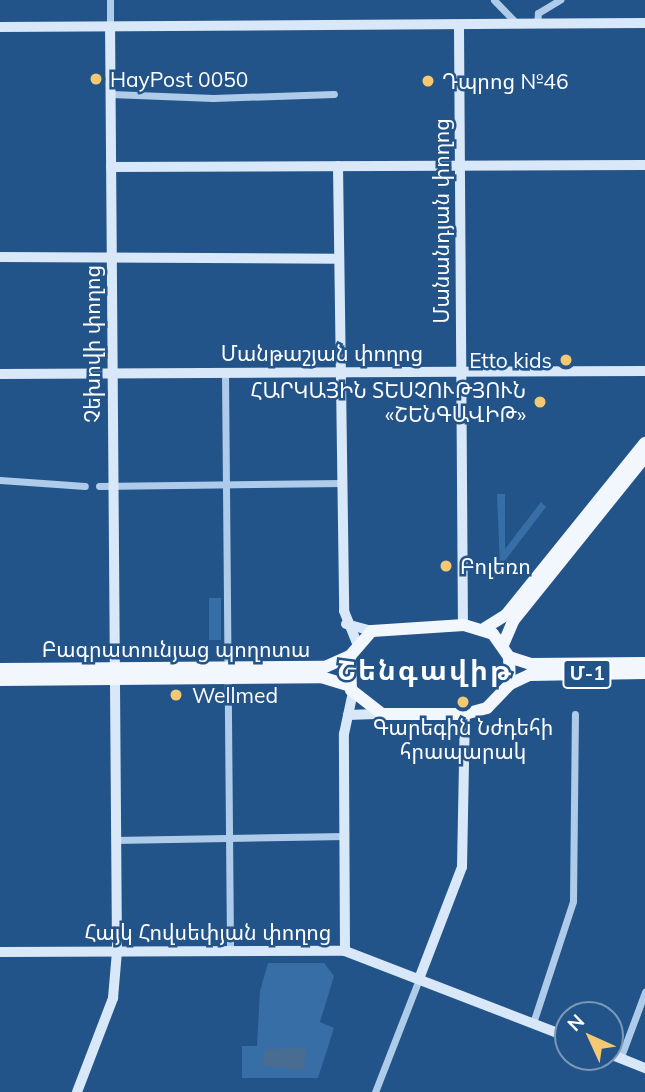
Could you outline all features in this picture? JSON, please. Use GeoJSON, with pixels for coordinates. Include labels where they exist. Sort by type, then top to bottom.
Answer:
{"type":"FeatureCollection","features":[{"type":"Feature","properties":{"kind":"main road"},"geometry":{"type":"LineString","coordinates":[[485,628],[506,615],[645,443]]}},
{"type":"Feature","properties":{"kind":"main road"},"geometry":{"type":"LineString","coordinates":[[503,645],[513,621],[645,457]]}},
{"type":"Feature","properties":{"kind":"main road"},"geometry":{"type":"LineString","coordinates":[[463,625],[485,628],[503,645],[509,657],[510,684],[488,708],[465,714],[382,713],[351,689],[350,656],[357,643],[372,631],[463,625]]}},
{"type":"Feature","properties":{"kind":"main road","name":"Բագրատունյաց պողոտա"},"geometry":{"type":"LineString","coordinates":[[0,680],[229,673],[325,667],[350,656]]}},
{"type":"Feature","properties":{"kind":"main road","name":"Մ-1"},"geometry":{"type":"LineString","coordinates":[[509,657],[530,664],[645,663]]}},
{"type":"Feature","properties":{"kind":"main road","name":"Բագրատունյաց պողոտա"},"geometry":{"type":"LineString","coordinates":[[0,669],[115,677]]}},
{"type":"Feature","properties":{"kind":"main road","name":"Բագրատունյաց պողոտա"},"geometry":{"type":"LineString","coordinates":[[229,673],[321,677],[351,689]]}},
{"type":"Feature","properties":{"kind":"main road","name":"Մ-1"},"geometry":{"type":"LineString","coordinates":[[510,684],[528,675],[645,673]]}},
{"type":"Feature","properties":{"kind":"street","name":"Չեխովի փողոց"},"geometry":{"type":"LineString","coordinates":[[76,1092],[113,998],[116,951],[110,0]]}},
{"type":"Feature","properties":{"kind":"street"},"geometry":{"type":"LineString","coordinates":[[494,0],[517,24]]}},
{"type":"Feature","properties":{"kind":"street"},"geometry":{"type":"LineString","coordinates":[[537,24],[538,12],[560,0]]}},
{"type":"Feature","properties":{"kind":"street"},"geometry":{"type":"LineString","coordinates":[[0,27],[459,28],[517,24],[645,23]]}},
{"type":"Feature","properties":{"kind":"street","name":"Մանանդյան փողոց"},"geometry":{"type":"LineString","coordinates":[[459,28],[463,625]]}},
{"type":"Feature","properties":{"kind":"street"},"geometry":{"type":"LineString","coordinates":[[111,94],[213,99],[334,94]]}},
{"type":"Feature","properties":{"kind":"street"},"geometry":{"type":"LineString","coordinates":[[111,167],[645,165]]}},
{"type":"Feature","properties":{"kind":"street"},"geometry":{"type":"LineString","coordinates":[[338,166],[346,624],[357,643]]}},
{"type":"Feature","properties":{"kind":"street"},"geometry":{"type":"LineString","coordinates":[[0,257],[338,259]]}},
{"type":"Feature","properties":{"kind":"street","name":"Մանթաշյան փողոց"},"geometry":{"type":"LineString","coordinates":[[0,374],[645,371]]}},
{"type":"Feature","properties":{"kind":"street"},"geometry":{"type":"LineString","coordinates":[[225,373],[230,951]]}},
{"type":"Feature","properties":{"kind":"street"},"geometry":{"type":"LineString","coordinates":[[0,480],[85,486]]}},
{"type":"Feature","properties":{"kind":"street"},"geometry":{"type":"LineString","coordinates":[[99,486],[343,483]]}},
{"type":"Feature","properties":{"kind":"street"},"geometry":{"type":"LineString","coordinates":[[346,624],[372,631]]}},
{"type":"Feature","properties":{"kind":"street"},"geometry":{"type":"LineString","coordinates":[[345,951],[345,836],[351,689]]}},
{"type":"Feature","properties":{"kind":"street"},"geometry":{"type":"LineString","coordinates":[[348,715],[382,713]]}},
{"type":"Feature","properties":{"kind":"street"},"geometry":{"type":"LineString","coordinates":[[375,1092],[462,867],[465,714]]}},
{"type":"Feature","properties":{"kind":"street"},"geometry":{"type":"LineString","coordinates":[[533,1023],[573,901],[575,714]]}},
{"type":"Feature","properties":{"kind":"street"},"geometry":{"type":"LineString","coordinates":[[115,840],[345,836]]}},
{"type":"Feature","properties":{"kind":"street","name":"Հայկ Հովսեփյան փողոց"},"geometry":{"type":"LineString","coordinates":[[0,952],[345,951],[554,1031]]}},
{"type":"Feature","properties":{"kind":"street"},"geometry":{"type":"LineString","coordinates":[[624,1037],[645,992]]}},
{"type":"Feature","properties":{"kind":"street"},"geometry":{"type":"LineString","coordinates":[[624,1060],[645,1068]]}},
{"type":"Feature","properties":{"kind":"shaded area"},"geometry":{"type":"Polygon","coordinates":[[[497,494],[505,494],[505,549],[541,502],[546,507],[500,567],[497,494]]]}},
{"type":"Feature","properties":{"kind":"shaded area"},"geometry":{"type":"Polygon","coordinates":[[[209,598],[221,598],[221,640],[209,640],[209,598]]]}},
{"type":"Feature","properties":{"kind":"shaded area"},"geometry":{"type":"Polygon","coordinates":[[[268,963],[324,963],[334,976],[320,1022],[334,1028],[318,1078],[242,1078],[242,1046],[257,1046],[260,991],[268,963]]]}},
{"type":"Feature","properties":{"kind":"shaded area"},"geometry":{"type":"Polygon","coordinates":[[[306,1048],[304,1070],[262,1066],[265,1049],[306,1048]]]}},
{"type":"Feature","properties":{"kind":"place","name":"HayPost 0050"},"geometry":{"type":"Point","coordinates":[96,79]}},
{"type":"Feature","properties":{"kind":"place","name":"Դպրոց №46"},"geometry":{"type":"Point","coordinates":[428,81]}},
{"type":"Feature","properties":{"kind":"place","name":"Etto kids"},"geometry":{"type":"Point","coordinates":[566,360]}},
{"type":"Feature","properties":{"kind":"place","name":"ՀԱՐԿԱՅԻՆ ՏԵՍՉՈՒԹՅՈՒՆ «ՇԵՆԳԱՎԻԹ»"},"geometry":{"type":"Point","coordinates":[540,402]}},
{"type":"Feature","properties":{"kind":"place","name":"Բոլեռո"},"geometry":{"type":"Point","coordinates":[446,566]}},
{"type":"Feature","properties":{"kind":"place","name":"Wellmed"},"geometry":{"type":"Point","coordinates":[176,695]}},
{"type":"Feature","properties":{"kind":"place","name":"Գարեգին Նժդեհի հրապարակ"},"geometry":{"type":"Point","coordinates":[463,702]}},
{"type":"Feature","properties":{"kind":"district","name":"Շենգավիթ"},"geometry":{"type":"Point","coordinates":[425,670]}}]}
